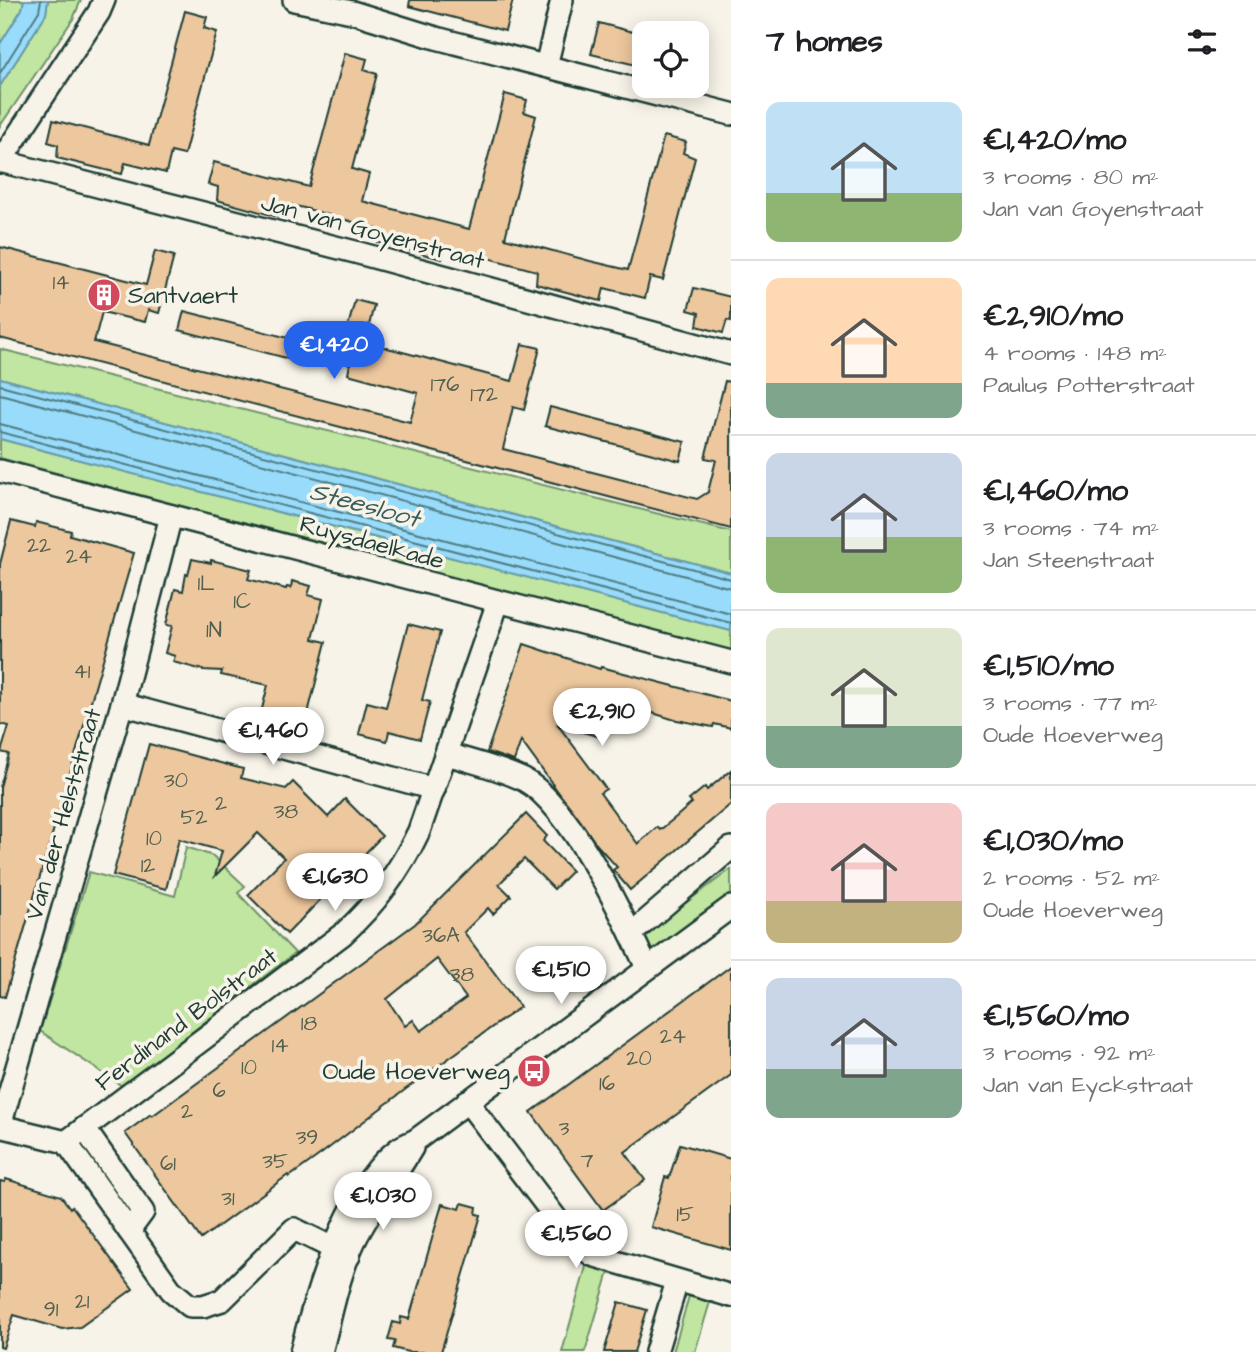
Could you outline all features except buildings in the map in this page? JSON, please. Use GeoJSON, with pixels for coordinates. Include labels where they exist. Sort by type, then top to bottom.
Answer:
{"type":"FeatureCollection","features":[{"type":"Feature","properties":{"kind":"street"},"geometry":{"type":"LineString","coordinates":[[0,161],[99,12],[104,0]]}},
{"type":"Feature","properties":{"kind":"street"},"geometry":{"type":"LineString","coordinates":[[294,0],[354,6],[436,38],[731,114]]}},
{"type":"Feature","properties":{"kind":"street"},"geometry":{"type":"LineString","coordinates":[[546,66],[562,0]]}},
{"type":"Feature","properties":{"kind":"street","name":"Jan van Goyenstraat"},"geometry":{"type":"LineString","coordinates":[[0,161],[355,252],[731,354]]}},
{"type":"Feature","properties":{"kind":"street","name":"Ruysdaelkade"},"geometry":{"type":"LineString","coordinates":[[0,471],[731,662]]}},
{"type":"Feature","properties":{"kind":"street","name":"Van der Helststraat"},"geometry":{"type":"LineString","coordinates":[[0,1126],[122,704],[171,516]]}},
{"type":"Feature","properties":{"kind":"street","name":"Ferdinand Bolstraat"},"geometry":{"type":"LineString","coordinates":[[66,1142],[343,934],[375,903],[407,855],[435,789],[498,602]]}},
{"type":"Feature","properties":{"kind":"street"},"geometry":{"type":"LineString","coordinates":[[122,704],[435,789]]}},
{"type":"Feature","properties":{"kind":"street"},"geometry":{"type":"LineString","coordinates":[[447,754],[515,776],[538,790],[574,833],[647,968]]}},
{"type":"Feature","properties":{"kind":"street"},"geometry":{"type":"LineString","coordinates":[[631,934],[731,848]]}},
{"type":"Feature","properties":{"kind":"street"},"geometry":{"type":"LineString","coordinates":[[301,1352],[310,1314],[341,1252],[366,1219],[416,1140],[731,907]]}},
{"type":"Feature","properties":{"kind":"street"},"geometry":{"type":"LineString","coordinates":[[467,1101],[571,1238],[582,1248],[592,1255],[731,1296]]}},
{"type":"Feature","properties":{"kind":"street"},"geometry":{"type":"LineString","coordinates":[[0,1126],[66,1142],[171,1290],[190,1306],[202,1306],[222,1300],[294,1229],[341,1252]]}},
{"type":"Feature","properties":{"kind":"street"},"geometry":{"type":"LineString","coordinates":[[84,1128],[143,1212],[130,1231]]}},
{"type":"Feature","properties":{"kind":"street"},"geometry":{"type":"LineString","coordinates":[[321,1352],[341,1252]]}},
{"type":"Feature","properties":{"kind":"street"},"geometry":{"type":"LineString","coordinates":[[656,1352],[677,1281]]}},
{"type":"Feature","properties":{"kind":"green space"},"geometry":{"type":"Polygon","coordinates":[[[0,0],[24,0],[22,9],[0,44],[0,0]]]}},
{"type":"Feature","properties":{"kind":"green space"},"geometry":{"type":"Polygon","coordinates":[[[48,0],[81,0],[73,19],[0,126],[0,86],[46,14],[48,0]]]}},
{"type":"Feature","properties":{"kind":"green space"},"geometry":{"type":"Polygon","coordinates":[[[0,349],[731,532],[731,573],[0,378],[0,349]]]}},
{"type":"Feature","properties":{"kind":"green space"},"geometry":{"type":"Polygon","coordinates":[[[0,439],[731,631],[731,651],[0,458],[0,439]]]}},
{"type":"Feature","properties":{"kind":"green space"},"geometry":{"type":"Polygon","coordinates":[[[186,847],[213,856],[245,886],[238,893],[295,953],[122,1086],[40,1031],[89,872],[175,896],[186,847]]]}},
{"type":"Feature","properties":{"kind":"green space"},"geometry":{"type":"Polygon","coordinates":[[[731,869],[731,897],[651,952],[643,935],[731,869]]]}},
{"type":"Feature","properties":{"kind":"green space"},"geometry":{"type":"Polygon","coordinates":[[[587,1263],[609,1272],[585,1352],[562,1352],[587,1263]]]}},
{"type":"Feature","properties":{"kind":"green space"},"geometry":{"type":"Polygon","coordinates":[[[689,1296],[710,1302],[695,1352],[673,1352],[689,1296]]]}},
{"type":"Feature","properties":{"kind":"water"},"geometry":{"type":"Polygon","coordinates":[[[24,0],[48,0],[46,14],[0,86],[0,44],[22,9],[24,0]]]}},
{"type":"Feature","properties":{"kind":"water","name":"Steesloot"},"geometry":{"type":"Polygon","coordinates":[[[0,378],[731,573],[731,631],[0,439],[0,378]]]}},
{"type":"Feature","properties":{"kind":"place","name":"Santvaert"},"geometry":{"type":"Point","coordinates":[104,295]}},
{"type":"Feature","properties":{"kind":"place","name":"Oude Hoeverweg"},"geometry":{"type":"Point","coordinates":[534,1071]}}]}
